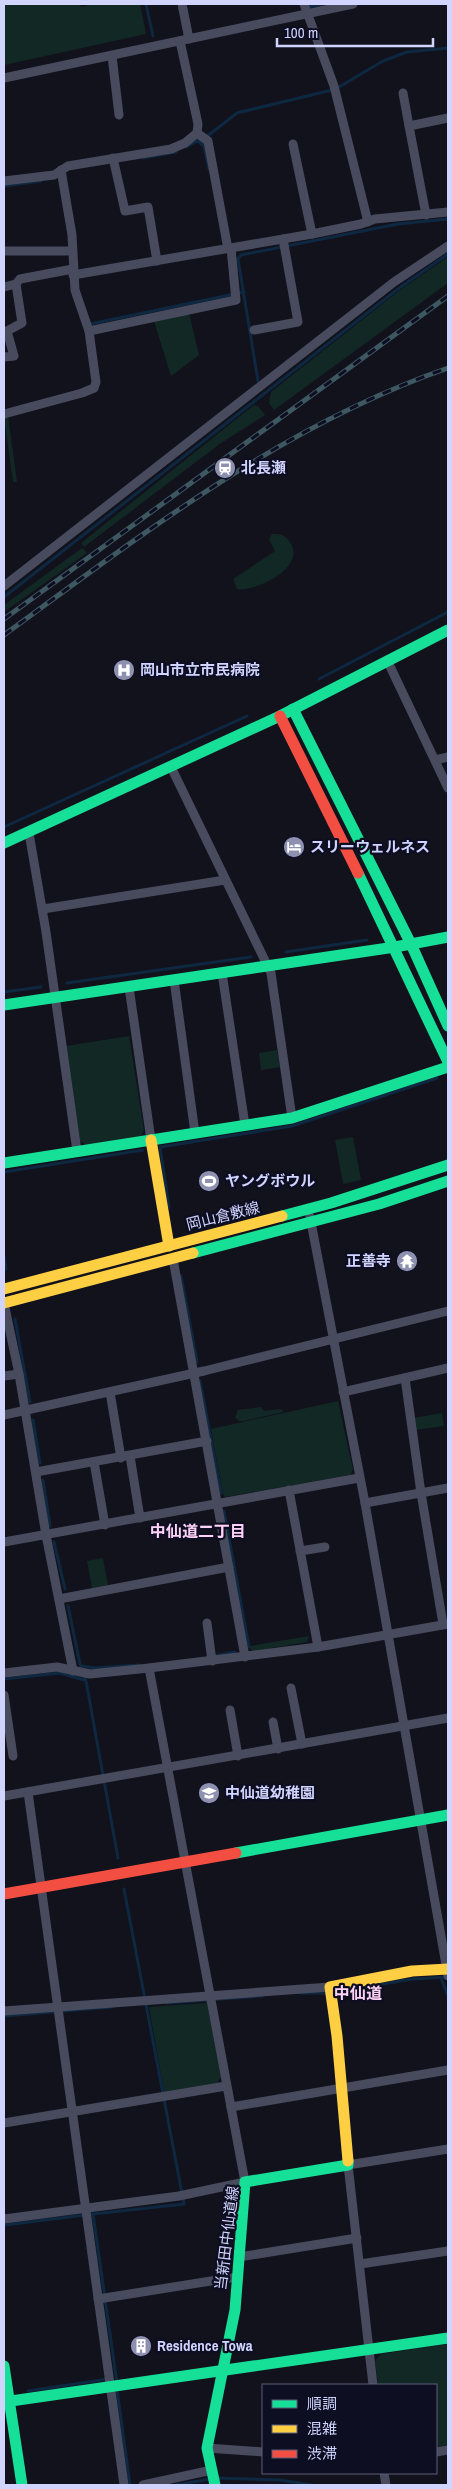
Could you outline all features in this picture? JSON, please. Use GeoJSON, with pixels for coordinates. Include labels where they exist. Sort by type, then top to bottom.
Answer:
{"type":"FeatureCollection","features":[{"type":"Feature","properties":{"kind":"main road"},"geometry":{"type":"LineString","coordinates":[[4,843],[280,716],[448,630]]}},
{"type":"Feature","properties":{"kind":"main road"},"geometry":{"type":"LineString","coordinates":[[293,709],[411,944],[448,1026]]}},
{"type":"Feature","properties":{"kind":"main road"},"geometry":{"type":"LineString","coordinates":[[280,716],[395,947],[448,1062]]}},
{"type":"Feature","properties":{"kind":"main road"},"geometry":{"type":"LineString","coordinates":[[4,1005],[395,947],[448,937]]}},
{"type":"Feature","properties":{"kind":"main road"},"geometry":{"type":"LineString","coordinates":[[4,1163],[292,1118],[448,1067]]}},
{"type":"Feature","properties":{"kind":"main road"},"geometry":{"type":"LineString","coordinates":[[151,1140],[169,1246]]}},
{"type":"Feature","properties":{"kind":"main road","name":"岡山倉敷線"},"geometry":{"type":"LineString","coordinates":[[4,1289],[307,1210],[448,1165]]}},
{"type":"Feature","properties":{"kind":"main road","name":"岡山倉敷線"},"geometry":{"type":"LineString","coordinates":[[4,1302],[311,1222],[406,1196],[448,1181]]}},
{"type":"Feature","properties":{"kind":"main road"},"geometry":{"type":"LineString","coordinates":[[4,1894],[448,1815]]}},
{"type":"Feature","properties":{"kind":"main road"},"geometry":{"type":"LineString","coordinates":[[348,2165],[337,2036],[330,1991],[412,1971],[448,1972]]}},
{"type":"Feature","properties":{"kind":"main road","name":"当新田中仙道線"},"geometry":{"type":"LineString","coordinates":[[213,2478],[207,2448],[234,2310],[245,2182],[348,2165]]}},
{"type":"Feature","properties":{"kind":"main road"},"geometry":{"type":"LineString","coordinates":[[7,2402],[112,2384],[223,2372],[448,2338]]}},
{"type":"Feature","properties":{"kind":"main road"},"geometry":{"type":"LineString","coordinates":[[4,2366],[7,2402],[22,2485]]}},
{"type":"Feature","properties":{"kind":"street"},"geometry":{"type":"LineString","coordinates":[[182,4],[189,39]]}},
{"type":"Feature","properties":{"kind":"street"},"geometry":{"type":"LineString","coordinates":[[304,4],[306,15],[334,86],[368,222]]}},
{"type":"Feature","properties":{"kind":"street"},"geometry":{"type":"LineString","coordinates":[[4,78],[353,4]]}},
{"type":"Feature","properties":{"kind":"street"},"geometry":{"type":"LineString","coordinates":[[89,331],[236,300],[230,249],[198,124],[180,42]]}},
{"type":"Feature","properties":{"kind":"street"},"geometry":{"type":"LineString","coordinates":[[112,56],[120,115]]}},
{"type":"Feature","properties":{"kind":"street"},"geometry":{"type":"LineString","coordinates":[[403,93],[426,215]]}},
{"type":"Feature","properties":{"kind":"street"},"geometry":{"type":"LineString","coordinates":[[409,126],[448,118]]}},
{"type":"Feature","properties":{"kind":"street"},"geometry":{"type":"LineString","coordinates":[[4,181],[54,175],[62,173],[68,166],[171,149],[202,137]]}},
{"type":"Feature","properties":{"kind":"street"},"geometry":{"type":"LineString","coordinates":[[293,144],[312,234]]}},
{"type":"Feature","properties":{"kind":"street"},"geometry":{"type":"LineString","coordinates":[[113,160],[126,211],[148,207],[157,261]]}},
{"type":"Feature","properties":{"kind":"street"},"geometry":{"type":"LineString","coordinates":[[4,414],[94,388],[96,382],[89,331],[79,305],[73,272],[62,173]]}},
{"type":"Feature","properties":{"kind":"street"},"geometry":{"type":"LineString","coordinates":[[4,287],[16,284],[20,279],[157,261],[230,249],[284,244],[312,234],[375,219],[448,212]]}},
{"type":"Feature","properties":{"kind":"street"},"geometry":{"type":"LineString","coordinates":[[254,330],[298,322],[284,244]]}},
{"type":"Feature","properties":{"kind":"street"},"geometry":{"type":"LineString","coordinates":[[4,586],[394,282],[448,246]]}},
{"type":"Feature","properties":{"kind":"street"},"geometry":{"type":"LineString","coordinates":[[4,251],[72,251]]}},
{"type":"Feature","properties":{"kind":"street"},"geometry":{"type":"LineString","coordinates":[[4,357],[14,356],[7,331],[22,322],[16,284]]}},
{"type":"Feature","properties":{"kind":"street"},"geometry":{"type":"LineString","coordinates":[[387,660],[448,788]]}},
{"type":"Feature","properties":{"kind":"street"},"geometry":{"type":"LineString","coordinates":[[435,760],[448,757]]}},
{"type":"Feature","properties":{"kind":"street"},"geometry":{"type":"LineString","coordinates":[[171,767],[271,973],[292,1118]]}},
{"type":"Feature","properties":{"kind":"street"},"geometry":{"type":"LineString","coordinates":[[29,833],[43,909],[77,1151]]}},
{"type":"Feature","properties":{"kind":"street"},"geometry":{"type":"LineString","coordinates":[[43,909],[225,880]]}},
{"type":"Feature","properties":{"kind":"street"},"geometry":{"type":"LineString","coordinates":[[222,973],[245,1126]]}},
{"type":"Feature","properties":{"kind":"street"},"geometry":{"type":"LineString","coordinates":[[174,980],[195,1133]]}},
{"type":"Feature","properties":{"kind":"street"},"geometry":{"type":"LineString","coordinates":[[129,987],[151,1140]]}},
{"type":"Feature","properties":{"kind":"street"},"geometry":{"type":"LineString","coordinates":[[307,1210],[311,1222],[365,1503],[419,1820],[448,1972]]}},
{"type":"Feature","properties":{"kind":"street"},"geometry":{"type":"LineString","coordinates":[[173,1259],[245,1657]]}},
{"type":"Feature","properties":{"kind":"street"},"geometry":{"type":"LineString","coordinates":[[4,1302],[26,1412],[46,1535],[59,1598],[80,1672]]}},
{"type":"Feature","properties":{"kind":"street"},"geometry":{"type":"LineString","coordinates":[[4,1415],[26,1412],[448,1311]]}},
{"type":"Feature","properties":{"kind":"street"},"geometry":{"type":"LineString","coordinates":[[343,1392],[448,1368]]}},
{"type":"Feature","properties":{"kind":"street"},"geometry":{"type":"LineString","coordinates":[[4,1376],[19,1374]]}},
{"type":"Feature","properties":{"kind":"street"},"geometry":{"type":"LineString","coordinates":[[4,1672],[57,1667],[80,1672],[149,1668],[212,1657],[245,1657],[318,1648],[446,1624],[421,1493],[405,1378]]}},
{"type":"Feature","properties":{"kind":"street"},"geometry":{"type":"LineString","coordinates":[[110,1392],[140,1518]]}},
{"type":"Feature","properties":{"kind":"street"},"geometry":{"type":"LineString","coordinates":[[36,1472],[206,1441]]}},
{"type":"Feature","properties":{"kind":"street"},"geometry":{"type":"LineString","coordinates":[[94,1462],[104,1524]]}},
{"type":"Feature","properties":{"kind":"street"},"geometry":{"type":"LineString","coordinates":[[4,1542],[359,1478]]}},
{"type":"Feature","properties":{"kind":"street"},"geometry":{"type":"LineString","coordinates":[[365,1503],[448,1488]]}},
{"type":"Feature","properties":{"kind":"street"},"geometry":{"type":"LineString","coordinates":[[289,1490],[318,1648]]}},
{"type":"Feature","properties":{"kind":"street"},"geometry":{"type":"LineString","coordinates":[[300,1551],[325,1547]]}},
{"type":"Feature","properties":{"kind":"street"},"geometry":{"type":"LineString","coordinates":[[59,1598],[229,1567]]}},
{"type":"Feature","properties":{"kind":"street"},"geometry":{"type":"LineString","coordinates":[[206,1623],[212,1657]]}},
{"type":"Feature","properties":{"kind":"street"},"geometry":{"type":"LineString","coordinates":[[4,2219],[86,2213],[245,2182],[149,1668]]}},
{"type":"Feature","properties":{"kind":"street"},"geometry":{"type":"LineString","coordinates":[[291,1688],[302,1744]]}},
{"type":"Feature","properties":{"kind":"street"},"geometry":{"type":"LineString","coordinates":[[4,1695],[13,1756]]}},
{"type":"Feature","properties":{"kind":"street"},"geometry":{"type":"LineString","coordinates":[[230,1710],[238,1756]]}},
{"type":"Feature","properties":{"kind":"street"},"geometry":{"type":"LineString","coordinates":[[4,1796],[448,1718]]}},
{"type":"Feature","properties":{"kind":"street"},"geometry":{"type":"LineString","coordinates":[[273,1722],[278,1749]]}},
{"type":"Feature","properties":{"kind":"street"},"geometry":{"type":"LineString","coordinates":[[28,1792],[86,2213],[103,2298],[124,2485]]}},
{"type":"Feature","properties":{"kind":"street"},"geometry":{"type":"LineString","coordinates":[[4,2011],[58,2010],[144,2000],[330,1991]]}},
{"type":"Feature","properties":{"kind":"street"},"geometry":{"type":"LineString","coordinates":[[231,2107],[448,2070]]}},
{"type":"Feature","properties":{"kind":"street"},"geometry":{"type":"LineString","coordinates":[[4,2123],[226,2086]]}},
{"type":"Feature","properties":{"kind":"street"},"geometry":{"type":"LineString","coordinates":[[373,2384],[348,2165],[448,2149]]}},
{"type":"Feature","properties":{"kind":"street"},"geometry":{"type":"LineString","coordinates":[[239,2257],[357,2238]]}},
{"type":"Feature","properties":{"kind":"street"},"geometry":{"type":"LineString","coordinates":[[360,2264],[448,2251]]}},
{"type":"Feature","properties":{"kind":"street"},"geometry":{"type":"LineString","coordinates":[[103,2298],[236,2277]]}},
{"type":"Feature","properties":{"kind":"street"},"geometry":{"type":"LineString","coordinates":[[207,2448],[262,2452]]}},
{"type":"Feature","properties":{"kind":"street"},"geometry":{"type":"LineString","coordinates":[[143,2485],[213,2478]]}},
{"type":"Feature","properties":{"kind":"green space"},"geometry":{"type":"Polygon","coordinates":[[[4,4],[80,4],[81,7],[93,4],[140,4],[146,34],[4,65],[4,4]]]}},
{"type":"Feature","properties":{"kind":"green space"},"geometry":{"type":"Polygon","coordinates":[[[448,257],[448,283],[274,410],[269,403],[271,392],[400,290],[448,257]]]}},
{"type":"Feature","properties":{"kind":"green space"},"geometry":{"type":"Polygon","coordinates":[[[189,313],[199,355],[171,376],[154,321],[189,313]]]}},
{"type":"Feature","properties":{"kind":"green space"},"geometry":{"type":"Polygon","coordinates":[[[254,405],[258,406],[265,415],[221,443],[84,547],[81,543],[254,405]]]}},
{"type":"Feature","properties":{"kind":"green space"},"geometry":{"type":"Polygon","coordinates":[[[8,416],[17,482],[13,482],[4,417],[8,416]]]}},
{"type":"Feature","properties":{"kind":"green space"},"geometry":{"type":"Polygon","coordinates":[[[272,534],[283,536],[289,541],[293,553],[291,562],[285,570],[266,582],[255,587],[237,589],[233,579],[275,551],[269,539],[272,534]]]}},
{"type":"Feature","properties":{"kind":"green space"},"geometry":{"type":"Polygon","coordinates":[[[82,548],[87,553],[4,612],[4,605],[82,548]]]}},
{"type":"Feature","properties":{"kind":"green space"},"geometry":{"type":"Polygon","coordinates":[[[129,1036],[144,1130],[141,1136],[86,1145],[80,1141],[66,1046],[129,1036]]]}},
{"type":"Feature","properties":{"kind":"green space"},"geometry":{"type":"Polygon","coordinates":[[[277,1050],[280,1067],[261,1070],[259,1053],[277,1050]]]}},
{"type":"Feature","properties":{"kind":"green space"},"geometry":{"type":"Polygon","coordinates":[[[353,1137],[361,1180],[343,1184],[335,1140],[353,1137]]]}},
{"type":"Feature","properties":{"kind":"green space"},"geometry":{"type":"Polygon","coordinates":[[[338,1401],[353,1470],[350,1475],[225,1497],[211,1429],[338,1401]]]}},
{"type":"Feature","properties":{"kind":"green space"},"geometry":{"type":"Polygon","coordinates":[[[261,1407],[264,1411],[282,1409],[283,1412],[244,1421],[239,1421],[235,1418],[238,1410],[261,1407]]]}},
{"type":"Feature","properties":{"kind":"green space"},"geometry":{"type":"Polygon","coordinates":[[[442,1413],[444,1426],[415,1430],[413,1418],[442,1413]]]}},
{"type":"Feature","properties":{"kind":"green space"},"geometry":{"type":"Polygon","coordinates":[[[103,1558],[108,1585],[92,1588],[87,1561],[103,1558]]]}},
{"type":"Feature","properties":{"kind":"green space"},"geometry":{"type":"Polygon","coordinates":[[[309,1636],[307,1642],[254,1651],[250,1649],[250,1646],[309,1636]]]}},
{"type":"Feature","properties":{"kind":"green space"},"geometry":{"type":"Polygon","coordinates":[[[207,2003],[221,2077],[217,2083],[164,2092],[149,2007],[207,2003]]]}},
{"type":"Feature","properties":{"kind":"green space"},"geometry":{"type":"Polygon","coordinates":[[[448,2344],[448,2445],[437,2447],[437,2384],[378,2384],[375,2361],[381,2354],[448,2344]]]}},
{"type":"Feature","properties":{"kind":"waterway"},"geometry":{"type":"LineString","coordinates":[[146,4],[153,36]]}},
{"type":"Feature","properties":{"kind":"waterway"},"geometry":{"type":"LineString","coordinates":[[309,7],[323,4]]}},
{"type":"Feature","properties":{"kind":"waterway"},"geometry":{"type":"LineString","coordinates":[[339,87],[383,61],[407,52],[448,48]]}},
{"type":"Feature","properties":{"kind":"waterway"},"geometry":{"type":"LineString","coordinates":[[186,147],[210,134],[237,113],[332,90]]}},
{"type":"Feature","properties":{"kind":"waterway"},"geometry":{"type":"LineString","coordinates":[[198,141],[204,146],[209,169]]}},
{"type":"Feature","properties":{"kind":"waterway"},"geometry":{"type":"LineString","coordinates":[[143,158],[176,152]]}},
{"type":"Feature","properties":{"kind":"waterway"},"geometry":{"type":"LineString","coordinates":[[4,186],[41,181]]}},
{"type":"Feature","properties":{"kind":"waterway"},"geometry":{"type":"LineString","coordinates":[[258,381],[238,259],[241,255],[398,224],[448,219]]}},
{"type":"Feature","properties":{"kind":"waterway"},"geometry":{"type":"LineString","coordinates":[[4,597],[398,289],[448,254]]}},
{"type":"Feature","properties":{"kind":"waterway"},"geometry":{"type":"LineString","coordinates":[[90,324],[244,292]]}},
{"type":"Feature","properties":{"kind":"waterway"},"geometry":{"type":"LineString","coordinates":[[319,679],[448,612]]}},
{"type":"Feature","properties":{"kind":"waterway"},"geometry":{"type":"LineString","coordinates":[[4,827],[247,716]]}},
{"type":"Feature","properties":{"kind":"waterway"},"geometry":{"type":"LineString","coordinates":[[286,952],[367,940]]}},
{"type":"Feature","properties":{"kind":"waterway"},"geometry":{"type":"LineString","coordinates":[[67,983],[251,957]]}},
{"type":"Feature","properties":{"kind":"waterway"},"geometry":{"type":"LineString","coordinates":[[4,992],[41,987]]}},
{"type":"Feature","properties":{"kind":"waterway"},"geometry":{"type":"LineString","coordinates":[[169,1207],[160,1147],[292,1126],[437,1078]]}},
{"type":"Feature","properties":{"kind":"waterway"},"geometry":{"type":"LineString","coordinates":[[4,1172],[143,1150]]}},
{"type":"Feature","properties":{"kind":"waterway"},"geometry":{"type":"LineString","coordinates":[[4,1256],[6,1269]]}},
{"type":"Feature","properties":{"kind":"waterway"},"geometry":{"type":"LineString","coordinates":[[181,1276],[197,1362]]}},
{"type":"Feature","properties":{"kind":"waterway"},"geometry":{"type":"LineString","coordinates":[[15,1319],[30,1402]]}},
{"type":"Feature","properties":{"kind":"waterway"},"geometry":{"type":"LineString","coordinates":[[200,1381],[221,1493]]}},
{"type":"Feature","properties":{"kind":"waterway"},"geometry":{"type":"LineString","coordinates":[[33,1420],[40,1463]]}},
{"type":"Feature","properties":{"kind":"waterway"},"geometry":{"type":"LineString","coordinates":[[43,1480],[50,1526]]}},
{"type":"Feature","properties":{"kind":"waterway"},"geometry":{"type":"LineString","coordinates":[[224,1511],[249,1647]]}},
{"type":"Feature","properties":{"kind":"waterway"},"geometry":{"type":"LineString","coordinates":[[54,1542],[65,1589]]}},
{"type":"Feature","properties":{"kind":"waterway"},"geometry":{"type":"LineString","coordinates":[[68,1606],[80,1664],[86,1681],[118,1858]]}},
{"type":"Feature","properties":{"kind":"waterway"},"geometry":{"type":"LineString","coordinates":[[214,1656],[235,1652]]}},
{"type":"Feature","properties":{"kind":"waterway"},"geometry":{"type":"LineString","coordinates":[[82,1666],[95,1668],[139,1665]]}},
{"type":"Feature","properties":{"kind":"waterway"},"geometry":{"type":"LineString","coordinates":[[4,1679],[60,1673],[84,1680]]}},
{"type":"Feature","properties":{"kind":"waterway"},"geometry":{"type":"LineString","coordinates":[[117,2383],[93,2214],[184,2204],[124,1889]]}},
{"type":"Feature","properties":{"kind":"waterway"},"geometry":{"type":"LineString","coordinates":[[342,1991],[412,1979],[448,1977]]}},
{"type":"Feature","properties":{"kind":"waterway"},"geometry":{"type":"LineString","coordinates":[[441,1978],[448,1996]]}},
{"type":"Feature","properties":{"kind":"waterway"},"geometry":{"type":"LineString","coordinates":[[300,1993],[329,1993]]}},
{"type":"Feature","properties":{"kind":"waterway"},"geometry":{"type":"LineString","coordinates":[[166,2003],[262,1996]]}},
{"type":"Feature","properties":{"kind":"waterway"},"geometry":{"type":"LineString","coordinates":[[4,2016],[112,2007]]}},
{"type":"Feature","properties":{"kind":"waterway"},"geometry":{"type":"LineString","coordinates":[[5,2225],[93,2214]]}},
{"type":"Feature","properties":{"kind":"waterway"},"geometry":{"type":"LineString","coordinates":[[28,2391],[108,2379]]}},
{"type":"Feature","properties":{"kind":"waterway"},"geometry":{"type":"LineString","coordinates":[[117,2389],[130,2485]]}},
{"type":"Feature","properties":{"kind":"waterway"},"geometry":{"type":"LineString","coordinates":[[216,2478],[281,2480],[311,2485]]}},
{"type":"Feature","properties":{"kind":"waterway"},"geometry":{"type":"LineString","coordinates":[[176,2485],[210,2479]]}},
{"type":"Feature","properties":{"kind":"railway"},"geometry":{"type":"LineString","coordinates":[[4,619],[448,296]]}},
{"type":"Feature","properties":{"kind":"railway"},"geometry":{"type":"LineString","coordinates":[[4,635],[109,558],[217,485],[272,451],[329,419],[387,392],[448,368]]}},
{"type":"Feature","properties":{"kind":"traffic: fast"},"geometry":{"type":"LineString","coordinates":[[4,843],[280,716],[448,630]]}},
{"type":"Feature","properties":{"kind":"traffic: fast"},"geometry":{"type":"LineString","coordinates":[[293,709],[411,944],[448,1026]]}},
{"type":"Feature","properties":{"kind":"traffic: fast"},"geometry":{"type":"LineString","coordinates":[[358,873],[448,1062]]}},
{"type":"Feature","properties":{"kind":"traffic: fast"},"geometry":{"type":"LineString","coordinates":[[4,1005],[395,947],[448,937]]}},
{"type":"Feature","properties":{"kind":"traffic: fast"},"geometry":{"type":"LineString","coordinates":[[4,1163],[292,1118],[448,1067]]}},
{"type":"Feature","properties":{"kind":"traffic: fast"},"geometry":{"type":"LineString","coordinates":[[282,1216],[331,1203],[448,1165]]}},
{"type":"Feature","properties":{"kind":"traffic: fast"},"geometry":{"type":"LineString","coordinates":[[193,1253],[379,1204],[448,1181]]}},
{"type":"Feature","properties":{"kind":"traffic: fast"},"geometry":{"type":"LineString","coordinates":[[236,1853],[448,1815]]}},
{"type":"Feature","properties":{"kind":"traffic: fast"},"geometry":{"type":"LineString","coordinates":[[215,2485],[207,2448],[235,2310],[245,2182],[348,2165],[348,2161]]}},
{"type":"Feature","properties":{"kind":"traffic: fast"},"geometry":{"type":"LineString","coordinates":[[4,2402],[448,2338]]}},
{"type":"Feature","properties":{"kind":"traffic: fast"},"geometry":{"type":"LineString","coordinates":[[4,2366],[22,2485]]}},
{"type":"Feature","properties":{"kind":"traffic: slow"},"geometry":{"type":"LineString","coordinates":[[151,1140],[169,1246]]}},
{"type":"Feature","properties":{"kind":"traffic: slow"},"geometry":{"type":"LineString","coordinates":[[4,1289],[282,1216]]}},
{"type":"Feature","properties":{"kind":"traffic: slow"},"geometry":{"type":"LineString","coordinates":[[4,1303],[193,1253]]}},
{"type":"Feature","properties":{"kind":"traffic: slow"},"geometry":{"type":"LineString","coordinates":[[348,2161],[337,2036],[330,1987],[412,1971],[448,1969]]}},
{"type":"Feature","properties":{"kind":"traffic: jam"},"geometry":{"type":"LineString","coordinates":[[280,716],[358,873]]}},
{"type":"Feature","properties":{"kind":"traffic: jam"},"geometry":{"type":"LineString","coordinates":[[4,1894],[236,1853]]}},
{"type":"Feature","properties":{"kind":"place","name":"北長瀬"},"geometry":{"type":"Point","coordinates":[225,468]}},
{"type":"Feature","properties":{"kind":"place","name":"岡山市立市民病院"},"geometry":{"type":"Point","coordinates":[124,670]}},
{"type":"Feature","properties":{"kind":"place","name":"スリーウェルネス"},"geometry":{"type":"Point","coordinates":[294,847]}},
{"type":"Feature","properties":{"kind":"place","name":"ヤングボウル"},"geometry":{"type":"Point","coordinates":[209,1181]}},
{"type":"Feature","properties":{"kind":"place","name":"正善寺"},"geometry":{"type":"Point","coordinates":[407,1261]}},
{"type":"Feature","properties":{"kind":"place","name":"中仙道幼稚園"},"geometry":{"type":"Point","coordinates":[209,1793]}},
{"type":"Feature","properties":{"kind":"place","name":"Residence Towa"},"geometry":{"type":"Point","coordinates":[141,2346]}},
{"type":"Feature","properties":{"kind":"district","name":"中仙道二丁目"},"geometry":{"type":"Point","coordinates":[198,1531]}},
{"type":"Feature","properties":{"kind":"district","name":"中仙道"},"geometry":{"type":"Point","coordinates":[358,1993]}}]}
